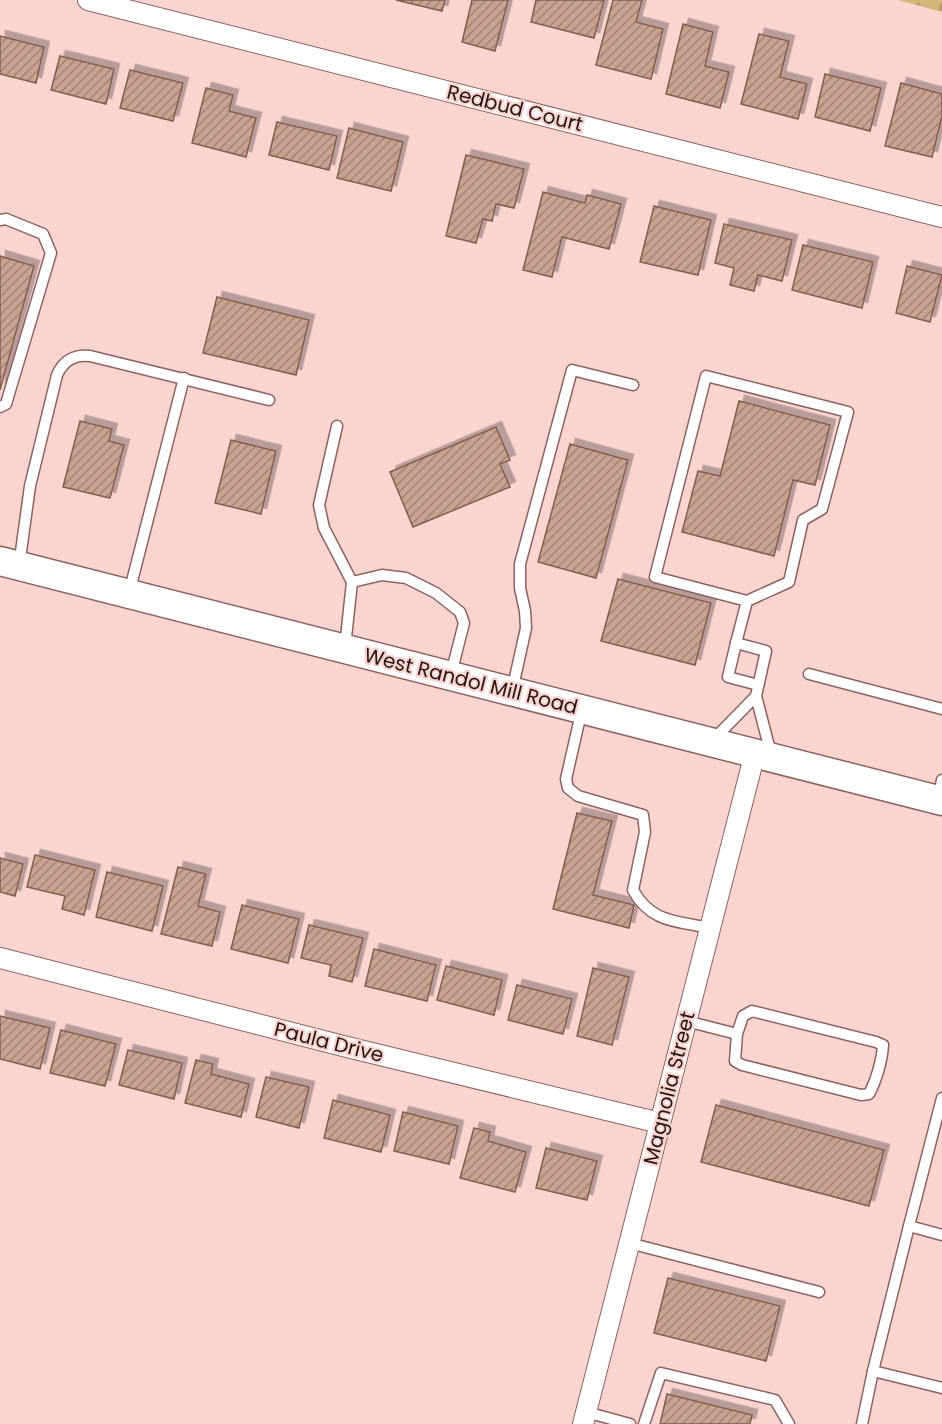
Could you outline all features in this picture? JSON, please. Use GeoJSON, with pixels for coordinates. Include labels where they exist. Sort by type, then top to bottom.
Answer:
{"type":"FeatureCollection","features":[{"type":"Feature","properties":{"kind":"main road","name":"West Randol Mill Road"},"geometry":{"type":"LineString","coordinates":[[9,564],[764,755],[941,794]]}},
{"type":"Feature","properties":{"kind":"street","name":"Redbud Court"},"geometry":{"type":"LineString","coordinates":[[88,0],[942,217]]}},
{"type":"Feature","properties":{"kind":"street","name":"Magnolia Street"},"geometry":{"type":"LineString","coordinates":[[584,1418],[710,928],[764,755]]}},
{"type":"Feature","properties":{"kind":"street","name":"Paula Drive"},"geometry":{"type":"LineString","coordinates":[[0,958],[347,1047],[660,1123]]}},
{"type":"Feature","properties":{"kind":"lane"},"geometry":{"type":"LineString","coordinates":[[0,220],[6,219],[43,234],[51,254],[6,404],[0,407]]}},
{"type":"Feature","properties":{"kind":"lane"},"geometry":{"type":"LineString","coordinates":[[9,564],[57,375],[66,361],[90,356],[269,400]]}},
{"type":"Feature","properties":{"kind":"lane"},"geometry":{"type":"LineString","coordinates":[[512,691],[525,628],[525,611],[520,588],[520,564],[572,370],[633,385]]}},
{"type":"Feature","properties":{"kind":"lane"},"geometry":{"type":"LineString","coordinates":[[706,376],[848,412],[822,509],[803,520],[789,582],[747,601],[656,578],[706,376]]}},
{"type":"Feature","properties":{"kind":"lane"},"geometry":{"type":"LineString","coordinates":[[129,594],[184,378]]}},
{"type":"Feature","properties":{"kind":"lane"},"geometry":{"type":"LineString","coordinates":[[337,426],[319,506],[324,528],[352,582],[344,648]]}},
{"type":"Feature","properties":{"kind":"lane"},"geometry":{"type":"LineString","coordinates":[[352,582],[381,575],[406,578],[436,593],[460,612],[464,623],[451,676]]}},
{"type":"Feature","properties":{"kind":"lane"},"geometry":{"type":"LineString","coordinates":[[747,601],[728,677],[757,691]]}},
{"type":"Feature","properties":{"kind":"lane"},"geometry":{"type":"LineString","coordinates":[[736,643],[766,651],[757,691],[764,755]]}},
{"type":"Feature","properties":{"kind":"lane"},"geometry":{"type":"LineString","coordinates":[[809,674],[942,709]]}},
{"type":"Feature","properties":{"kind":"lane"},"geometry":{"type":"LineString","coordinates":[[712,742],[757,691]]}},
{"type":"Feature","properties":{"kind":"lane"},"geometry":{"type":"LineString","coordinates":[[582,709],[566,779],[568,788],[578,796],[643,815],[645,832],[633,890],[639,901],[656,917],[710,928]]}},
{"type":"Feature","properties":{"kind":"lane"},"geometry":{"type":"LineString","coordinates":[[752,1011],[883,1045],[872,1088],[869,1094],[861,1095],[742,1065],[735,1061],[737,1034],[743,1016],[752,1011]]}},
{"type":"Feature","properties":{"kind":"lane"},"geometry":{"type":"LineString","coordinates":[[686,1021],[737,1034]]}},
{"type":"Feature","properties":{"kind":"lane"},"geometry":{"type":"LineString","coordinates":[[862,1424],[873,1371],[942,1098]]}},
{"type":"Feature","properties":{"kind":"lane"},"geometry":{"type":"LineString","coordinates":[[909,1226],[942,1234]]}},
{"type":"Feature","properties":{"kind":"lane"},"geometry":{"type":"LineString","coordinates":[[629,1243],[819,1292]]}},
{"type":"Feature","properties":{"kind":"lane"},"geometry":{"type":"LineString","coordinates":[[873,1371],[942,1388]]}},
{"type":"Feature","properties":{"kind":"lane"},"geometry":{"type":"LineString","coordinates":[[644,1424],[661,1373],[774,1400],[789,1424]]}},
{"type":"Feature","properties":{"kind":"lane"},"geometry":{"type":"LineString","coordinates":[[584,1418],[630,1424]]}},
{"type":"Feature","properties":{"kind":"green space"},"geometry":{"type":"Polygon","coordinates":[[[898,0],[942,0],[942,12],[898,0]]]}},
{"type":"Feature","properties":{"kind":"building"},"geometry":{"type":"Polygon","coordinates":[[[396,0],[445,0],[442,11],[396,0]]]}},
{"type":"Feature","properties":{"kind":"building"},"geometry":{"type":"Polygon","coordinates":[[[472,0],[508,0],[495,51],[462,42],[472,0]]]}},
{"type":"Feature","properties":{"kind":"building"},"geometry":{"type":"Polygon","coordinates":[[[536,0],[604,0],[594,38],[531,22],[536,0]]]}},
{"type":"Feature","properties":{"kind":"building"},"geometry":{"type":"Polygon","coordinates":[[[613,0],[642,0],[636,22],[663,29],[651,79],[596,65],[613,0]]]}},
{"type":"Feature","properties":{"kind":"building"},"geometry":{"type":"Polygon","coordinates":[[[683,24],[713,32],[705,66],[729,72],[720,108],[666,94],[683,24]]]}},
{"type":"Feature","properties":{"kind":"building"},"geometry":{"type":"Polygon","coordinates":[[[759,34],[789,41],[780,77],[807,84],[798,119],[741,104],[759,34]]]}},
{"type":"Feature","properties":{"kind":"building"},"geometry":{"type":"Polygon","coordinates":[[[0,36],[44,47],[36,83],[0,74],[0,36]]]}},
{"type":"Feature","properties":{"kind":"building"},"geometry":{"type":"Polygon","coordinates":[[[60,56],[114,69],[106,104],[51,90],[60,56]]]}},
{"type":"Feature","properties":{"kind":"building"},"geometry":{"type":"Polygon","coordinates":[[[130,70],[183,83],[173,121],[120,108],[130,70]]]}},
{"type":"Feature","properties":{"kind":"building"},"geometry":{"type":"Polygon","coordinates":[[[825,74],[881,88],[870,131],[815,117],[825,74]]]}},
{"type":"Feature","properties":{"kind":"building"},"geometry":{"type":"Polygon","coordinates":[[[901,83],[942,94],[942,116],[932,157],[885,146],[901,83]]]}},
{"type":"Feature","properties":{"kind":"building"},"geometry":{"type":"Polygon","coordinates":[[[206,88],[233,95],[229,111],[256,118],[246,157],[192,143],[206,88]]]}},
{"type":"Feature","properties":{"kind":"building"},"geometry":{"type":"Polygon","coordinates":[[[277,122],[337,136],[329,170],[269,155],[277,122]]]}},
{"type":"Feature","properties":{"kind":"building"},"geometry":{"type":"Polygon","coordinates":[[[349,128],[403,142],[391,191],[337,178],[349,128]]]}},
{"type":"Feature","properties":{"kind":"building"},"geometry":{"type":"Polygon","coordinates":[[[466,155],[524,169],[514,208],[496,204],[492,221],[483,219],[476,243],[446,236],[466,155]]]}},
{"type":"Feature","properties":{"kind":"building"},"geometry":{"type":"Polygon","coordinates":[[[543,192],[585,203],[587,195],[621,204],[609,249],[562,237],[552,277],[523,270],[543,192]]]}},
{"type":"Feature","properties":{"kind":"building"},"geometry":{"type":"Polygon","coordinates":[[[654,206],[711,220],[698,275],[640,262],[654,206]]]}},
{"type":"Feature","properties":{"kind":"building"},"geometry":{"type":"Polygon","coordinates":[[[724,224],[792,240],[782,281],[758,275],[754,291],[730,285],[734,268],[715,263],[724,224]]]}},
{"type":"Feature","properties":{"kind":"building"},"geometry":{"type":"Polygon","coordinates":[[[803,245],[873,262],[862,308],[792,290],[803,245]]]}},
{"type":"Feature","properties":{"kind":"building"},"geometry":{"type":"Polygon","coordinates":[[[0,256],[34,266],[0,390],[0,256]]]}},
{"type":"Feature","properties":{"kind":"building"},"geometry":{"type":"Polygon","coordinates":[[[907,266],[942,275],[930,322],[896,313],[907,266]]]}},
{"type":"Feature","properties":{"kind":"building"},"geometry":{"type":"Polygon","coordinates":[[[217,297],[309,320],[296,375],[203,353],[217,297]]]}},
{"type":"Feature","properties":{"kind":"building"},"geometry":{"type":"Polygon","coordinates":[[[739,401],[830,425],[815,485],[793,480],[774,556],[682,532],[698,471],[720,476],[739,401]]]}},
{"type":"Feature","properties":{"kind":"building"},"geometry":{"type":"Polygon","coordinates":[[[80,421],[112,429],[109,441],[124,445],[110,498],[63,487],[80,421]]]}},
{"type":"Feature","properties":{"kind":"building"},"geometry":{"type":"Polygon","coordinates":[[[496,427],[510,460],[500,464],[510,487],[413,527],[390,472],[496,427]]]}},
{"type":"Feature","properties":{"kind":"building"},"geometry":{"type":"Polygon","coordinates":[[[231,440],[276,451],[261,514],[215,503],[231,440]]]}},
{"type":"Feature","properties":{"kind":"building"},"geometry":{"type":"Polygon","coordinates":[[[570,444],[628,460],[596,578],[538,562],[570,444]]]}},
{"type":"Feature","properties":{"kind":"building"},"geometry":{"type":"Polygon","coordinates":[[[618,579],[711,603],[695,665],[601,641],[618,579]]]}},
{"type":"Feature","properties":{"kind":"building"},"geometry":{"type":"Polygon","coordinates":[[[577,813],[612,821],[593,895],[634,905],[629,928],[553,909],[577,813]]]}},
{"type":"Feature","properties":{"kind":"building"},"geometry":{"type":"Polygon","coordinates":[[[35,855],[95,870],[84,915],[62,909],[65,896],[27,887],[35,855]]]}},
{"type":"Feature","properties":{"kind":"building"},"geometry":{"type":"Polygon","coordinates":[[[0,858],[23,864],[15,896],[0,892],[0,858]]]}},
{"type":"Feature","properties":{"kind":"building"},"geometry":{"type":"Polygon","coordinates":[[[178,867],[206,874],[198,906],[220,912],[212,946],[161,934],[178,867]]]}},
{"type":"Feature","properties":{"kind":"building"},"geometry":{"type":"Polygon","coordinates":[[[107,872],[163,886],[152,931],[96,917],[107,872]]]}},
{"type":"Feature","properties":{"kind":"building"},"geometry":{"type":"Polygon","coordinates":[[[242,905],[299,919],[288,963],[231,949],[242,905]]]}},
{"type":"Feature","properties":{"kind":"building"},"geometry":{"type":"Polygon","coordinates":[[[309,925],[363,938],[352,982],[329,976],[331,965],[301,958],[309,925]]]}},
{"type":"Feature","properties":{"kind":"building"},"geometry":{"type":"Polygon","coordinates":[[[374,949],[436,965],[427,1001],[365,986],[374,949]]]}},
{"type":"Feature","properties":{"kind":"building"},"geometry":{"type":"Polygon","coordinates":[[[446,966],[502,980],[494,1015],[437,1000],[446,966]]]}},
{"type":"Feature","properties":{"kind":"building"},"geometry":{"type":"Polygon","coordinates":[[[593,968],[629,977],[612,1045],[577,1036],[593,968]]]}},
{"type":"Feature","properties":{"kind":"building"},"geometry":{"type":"Polygon","coordinates":[[[517,985],[572,999],[563,1034],[508,1020],[517,985]]]}},
{"type":"Feature","properties":{"kind":"building"},"geometry":{"type":"Polygon","coordinates":[[[0,1016],[50,1028],[40,1069],[0,1059],[0,1016]]]}},
{"type":"Feature","properties":{"kind":"building"},"geometry":{"type":"Polygon","coordinates":[[[61,1030],[116,1044],[105,1086],[50,1073],[61,1030]]]}},
{"type":"Feature","properties":{"kind":"building"},"geometry":{"type":"Polygon","coordinates":[[[128,1050],[182,1063],[174,1099],[119,1085],[128,1050]]]}},
{"type":"Feature","properties":{"kind":"building"},"geometry":{"type":"Polygon","coordinates":[[[196,1060],[213,1064],[211,1074],[249,1084],[241,1117],[185,1103],[196,1060]]]}},
{"type":"Feature","properties":{"kind":"building"},"geometry":{"type":"Polygon","coordinates":[[[266,1077],[309,1087],[299,1128],[256,1117],[266,1077]]]}},
{"type":"Feature","properties":{"kind":"building"},"geometry":{"type":"Polygon","coordinates":[[[333,1100],[390,1115],[381,1152],[324,1138],[333,1100]]]}},
{"type":"Feature","properties":{"kind":"building"},"geometry":{"type":"Polygon","coordinates":[[[716,1105],[884,1150],[869,1206],[701,1162],[716,1105]]]}},
{"type":"Feature","properties":{"kind":"building"},"geometry":{"type":"Polygon","coordinates":[[[403,1112],[458,1126],[449,1164],[394,1151],[403,1112]]]}},
{"type":"Feature","properties":{"kind":"building"},"geometry":{"type":"Polygon","coordinates":[[[474,1128],[490,1132],[488,1141],[526,1152],[515,1192],[460,1178],[474,1128]]]}},
{"type":"Feature","properties":{"kind":"building"},"geometry":{"type":"Polygon","coordinates":[[[546,1148],[597,1161],[587,1200],[536,1188],[546,1148]]]}},
{"type":"Feature","properties":{"kind":"building"},"geometry":{"type":"Polygon","coordinates":[[[668,1278],[780,1306],[766,1361],[654,1333],[668,1278]]]}},
{"type":"Feature","properties":{"kind":"building"},"geometry":{"type":"Polygon","coordinates":[[[667,1394],[752,1415],[750,1424],[660,1424],[667,1394]]]}}]}
